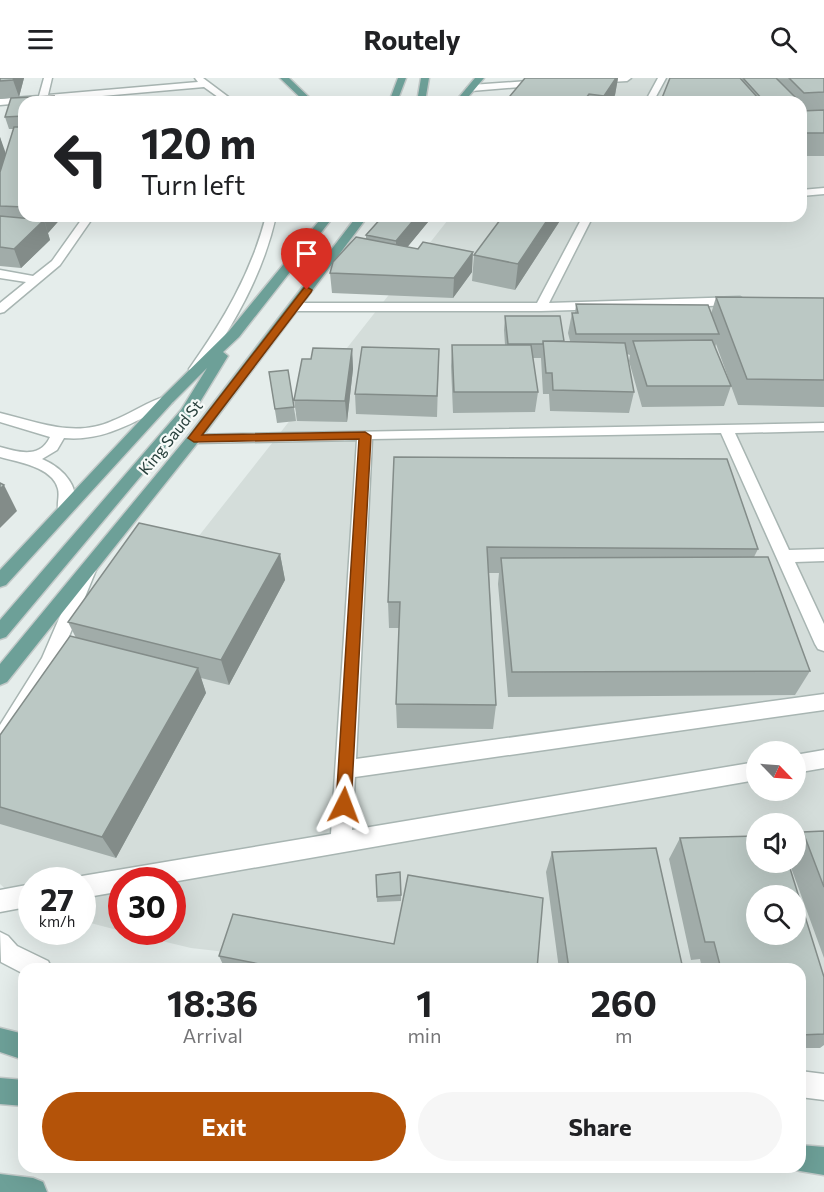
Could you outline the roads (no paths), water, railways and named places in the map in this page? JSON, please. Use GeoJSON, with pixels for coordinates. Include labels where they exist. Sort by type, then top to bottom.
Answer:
{"type":"FeatureCollection","features":[{"type":"Feature","properties":{"kind":"main road"},"geometry":{"type":"LineString","coordinates":[[284,78],[304,96]]}},
{"type":"Feature","properties":{"kind":"main road"},"geometry":{"type":"LineString","coordinates":[[395,96],[402,78]]}},
{"type":"Feature","properties":{"kind":"main road"},"geometry":{"type":"LineString","coordinates":[[422,96],[425,78]]}},
{"type":"Feature","properties":{"kind":"main road"},"geometry":{"type":"LineString","coordinates":[[464,96],[480,78]]}},
{"type":"Feature","properties":{"kind":"main road"},"geometry":{"type":"LineString","coordinates":[[268,291],[293,256],[311,222]]}},
{"type":"Feature","properties":{"kind":"main road","name":"King Saud St"},"geometry":{"type":"LineString","coordinates":[[0,581],[167,400],[234,334],[324,222]]}},
{"type":"Feature","properties":{"kind":"main road","name":"King Saud St"},"geometry":{"type":"LineString","coordinates":[[0,677],[194,438],[359,222]]}},
{"type":"Feature","properties":{"kind":"main road"},"geometry":{"type":"LineString","coordinates":[[0,632],[187,412],[234,334]]}},
{"type":"Feature","properties":{"kind":"main road"},"geometry":{"type":"LineString","coordinates":[[0,1040],[18,1045]]}},
{"type":"Feature","properties":{"kind":"main road"},"geometry":{"type":"LineString","coordinates":[[0,1091],[18,1092]]}},
{"type":"Feature","properties":{"kind":"main road"},"geometry":{"type":"LineString","coordinates":[[806,1159],[824,1161]]}},
{"type":"Feature","properties":{"kind":"main road"},"geometry":{"type":"LineString","coordinates":[[0,1188],[33,1192]]}},
{"type":"Feature","properties":{"kind":"street"},"geometry":{"type":"LineString","coordinates":[[44,96],[48,78]]}},
{"type":"Feature","properties":{"kind":"street"},"geometry":{"type":"LineString","coordinates":[[197,78],[223,96]]}},
{"type":"Feature","properties":{"kind":"street"},"geometry":{"type":"LineString","coordinates":[[584,81],[627,78]]}},
{"type":"Feature","properties":{"kind":"street"},"geometry":{"type":"LineString","coordinates":[[652,96],[662,78]]}},
{"type":"Feature","properties":{"kind":"street"},"geometry":{"type":"LineString","coordinates":[[471,88],[550,83]]}},
{"type":"Feature","properties":{"kind":"street"},"geometry":{"type":"LineString","coordinates":[[67,96],[207,84]]}},
{"type":"Feature","properties":{"kind":"street"},"geometry":{"type":"LineString","coordinates":[[0,102],[18,100]]}},
{"type":"Feature","properties":{"kind":"street"},"geometry":{"type":"LineString","coordinates":[[807,192],[824,191]]}},
{"type":"Feature","properties":{"kind":"street"},"geometry":{"type":"LineString","coordinates":[[0,309],[56,263],[85,222]]}},
{"type":"Feature","properties":{"kind":"street"},"geometry":{"type":"LineString","coordinates":[[191,375],[222,333],[243,298],[263,249],[270,222]]}},
{"type":"Feature","properties":{"kind":"street"},"geometry":{"type":"LineString","coordinates":[[541,307],[585,222]]}},
{"type":"Feature","properties":{"kind":"street"},"geometry":{"type":"LineString","coordinates":[[0,274],[35,280]]}},
{"type":"Feature","properties":{"kind":"street"},"geometry":{"type":"LineString","coordinates":[[295,307],[541,307],[753,301]]}},
{"type":"Feature","properties":{"kind":"street"},"geometry":{"type":"LineString","coordinates":[[0,417],[52,431],[89,434],[167,400]]}},
{"type":"Feature","properties":{"kind":"street"},"geometry":{"type":"LineString","coordinates":[[194,438],[824,427]]}},
{"type":"Feature","properties":{"kind":"street"},"geometry":{"type":"LineString","coordinates":[[726,429],[824,644]]}},
{"type":"Feature","properties":{"kind":"street"},"geometry":{"type":"LineString","coordinates":[[22,458],[34,458],[51,448],[57,437],[52,431]]}},
{"type":"Feature","properties":{"kind":"street"},"geometry":{"type":"LineString","coordinates":[[341,842],[365,436]]}},
{"type":"Feature","properties":{"kind":"street"},"geometry":{"type":"LineString","coordinates":[[0,452],[52,470],[62,478],[66,489],[65,509]]}},
{"type":"Feature","properties":{"kind":"street"},"geometry":{"type":"LineString","coordinates":[[784,556],[824,555]]}},
{"type":"Feature","properties":{"kind":"street"},"geometry":{"type":"LineString","coordinates":[[0,742],[50,661],[91,563]]}},
{"type":"Feature","properties":{"kind":"street"},"geometry":{"type":"LineString","coordinates":[[346,769],[824,702]]}},
{"type":"Feature","properties":{"kind":"street"},"geometry":{"type":"LineString","coordinates":[[806,762],[824,759]]}},
{"type":"Feature","properties":{"kind":"street"},"geometry":{"type":"LineString","coordinates":[[96,884],[746,773]]}},
{"type":"Feature","properties":{"kind":"street"},"geometry":{"type":"LineString","coordinates":[[0,901],[18,898]]}},
{"type":"Feature","properties":{"kind":"street"},"geometry":{"type":"LineString","coordinates":[[0,944],[9,954],[28,963]]}},
{"type":"Feature","properties":{"kind":"street"},"geometry":{"type":"LineString","coordinates":[[806,1085],[824,1087]]}}]}
